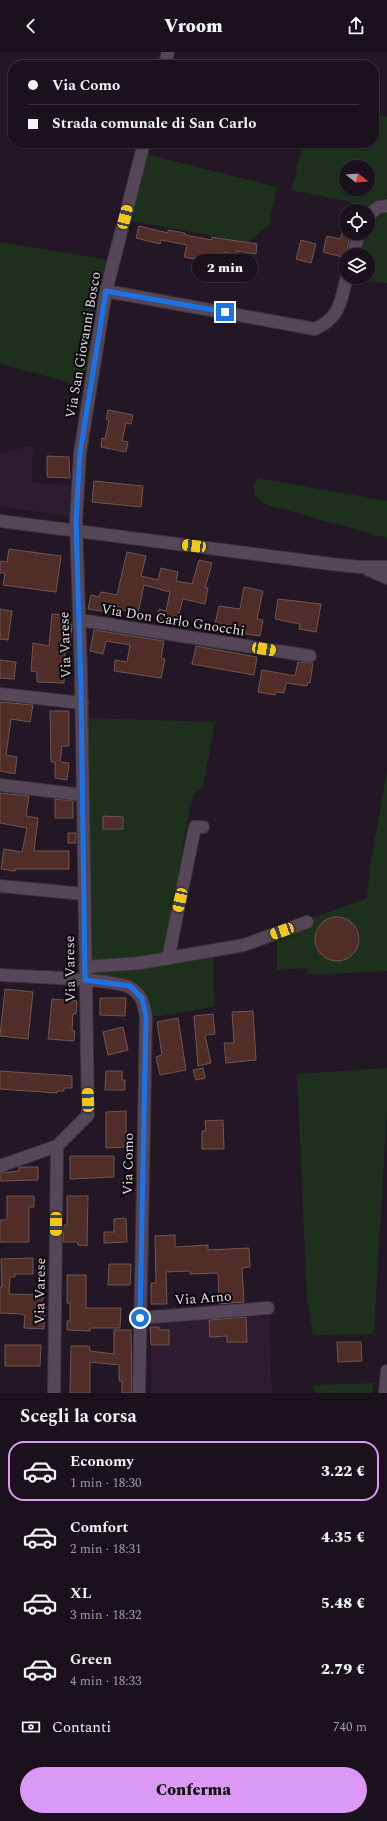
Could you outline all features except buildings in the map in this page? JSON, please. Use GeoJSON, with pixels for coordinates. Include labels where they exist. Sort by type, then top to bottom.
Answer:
{"type":"FeatureCollection","features":[{"type":"Feature","properties":{"kind":"street","name":"Via San Giovanni Bosco"},"geometry":{"type":"LineString","coordinates":[[76,531],[80,453],[106,291],[143,148]]}},
{"type":"Feature","properties":{"kind":"street"},"geometry":{"type":"LineString","coordinates":[[375,210],[379,207],[387,206]]}},
{"type":"Feature","properties":{"kind":"street"},"geometry":{"type":"LineString","coordinates":[[106,291],[315,329],[329,321],[336,314],[345,284]]}},
{"type":"Feature","properties":{"kind":"street"},"geometry":{"type":"LineString","coordinates":[[0,521],[360,567],[387,567]]}},
{"type":"Feature","properties":{"kind":"street","name":"Via Varese"},"geometry":{"type":"LineString","coordinates":[[54,1393],[57,1146],[88,1115],[82,703],[76,531]]}},
{"type":"Feature","properties":{"kind":"street"},"geometry":{"type":"LineString","coordinates":[[360,567],[387,578]]}},
{"type":"Feature","properties":{"kind":"street","name":"Via Don Carlo Gnocchi"},"geometry":{"type":"LineString","coordinates":[[80,620],[310,656]]}},
{"type":"Feature","properties":{"kind":"street"},"geometry":{"type":"LineString","coordinates":[[0,694],[82,703]]}},
{"type":"Feature","properties":{"kind":"street"},"geometry":{"type":"LineString","coordinates":[[0,785],[83,795]]}},
{"type":"Feature","properties":{"kind":"street"},"geometry":{"type":"LineString","coordinates":[[168,958],[195,827],[203,827]]}},
{"type":"Feature","properties":{"kind":"street"},"geometry":{"type":"LineString","coordinates":[[0,886],[84,894]]}},
{"type":"Feature","properties":{"kind":"street"},"geometry":{"type":"LineString","coordinates":[[85,967],[140,963],[244,945],[307,922]]}},
{"type":"Feature","properties":{"kind":"street","name":"Via Como"},"geometry":{"type":"LineString","coordinates":[[0,975],[85,980],[130,986],[142,998],[146,1016],[140,1393]]}},
{"type":"Feature","properties":{"kind":"street"},"geometry":{"type":"LineString","coordinates":[[0,1166],[57,1146]]}},
{"type":"Feature","properties":{"kind":"street","name":"Via Arno"},"geometry":{"type":"LineString","coordinates":[[140,1318],[268,1308]]}},
{"type":"Feature","properties":{"kind":"street"},"geometry":{"type":"LineString","coordinates":[[385,1393],[387,1371]]}},
{"type":"Feature","properties":{"kind":"shaded area"},"geometry":{"type":"Polygon","coordinates":[[[33,445],[32,483],[72,485],[71,517],[0,506],[0,454],[33,445]]]}},
{"type":"Feature","properties":{"kind":"shaded area"},"geometry":{"type":"Polygon","coordinates":[[[269,1316],[272,1393],[151,1393],[151,1323],[269,1316]]]}},
{"type":"Feature","properties":{"kind":"green space"},"geometry":{"type":"Polygon","coordinates":[[[379,115],[387,117],[387,198],[377,200],[373,204],[361,204],[291,190],[303,148],[379,148],[379,115]]]}},
{"type":"Feature","properties":{"kind":"green space"},"geometry":{"type":"Polygon","coordinates":[[[146,154],[277,187],[269,225],[248,242],[131,221],[146,154]]]}},
{"type":"Feature","properties":{"kind":"green space"},"geometry":{"type":"Polygon","coordinates":[[[387,213],[387,283],[375,282],[375,248],[361,248],[363,240],[375,240],[375,219],[380,215],[387,213]]]}},
{"type":"Feature","properties":{"kind":"green space"},"geometry":{"type":"Polygon","coordinates":[[[0,242],[109,260],[86,387],[0,364],[0,242]]]}},
{"type":"Feature","properties":{"kind":"green space"},"geometry":{"type":"Polygon","coordinates":[[[258,478],[387,501],[387,538],[264,504],[254,495],[254,484],[258,478]]]}},
{"type":"Feature","properties":{"kind":"green space"},"geometry":{"type":"Polygon","coordinates":[[[88,718],[215,722],[203,787],[192,797],[184,840],[179,884],[165,957],[92,963],[88,718]]]}},
{"type":"Feature","properties":{"kind":"green space"},"geometry":{"type":"Polygon","coordinates":[[[387,768],[387,971],[307,975],[307,968],[277,970],[277,937],[306,920],[367,898],[387,768]]]}},
{"type":"Feature","properties":{"kind":"green space"},"geometry":{"type":"Polygon","coordinates":[[[213,954],[214,1007],[147,1018],[147,999],[92,975],[91,970],[213,954]]]}},
{"type":"Feature","properties":{"kind":"green space"},"geometry":{"type":"Polygon","coordinates":[[[387,1068],[387,1108],[374,1334],[313,1335],[307,1298],[297,1074],[387,1068]]]}},
{"type":"Feature","properties":{"kind":"green space"},"geometry":{"type":"Polygon","coordinates":[[[373,1383],[372,1393],[315,1393],[314,1385],[373,1383]]]}},
{"type":"Feature","properties":{"kind":"route"},"geometry":{"type":"LineString","coordinates":[[140,1318],[146,1016],[142,998],[130,986],[85,980],[80,620],[76,531],[80,453],[106,291],[225,312]]}}]}
